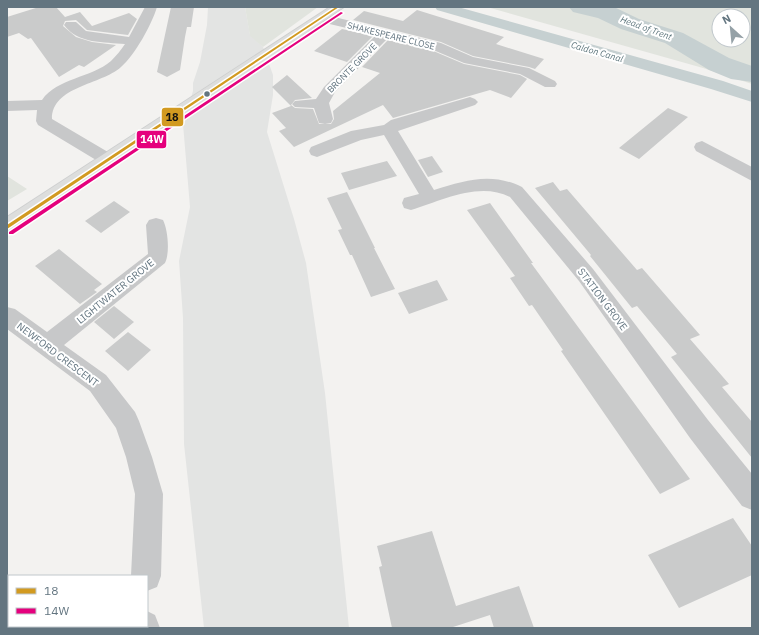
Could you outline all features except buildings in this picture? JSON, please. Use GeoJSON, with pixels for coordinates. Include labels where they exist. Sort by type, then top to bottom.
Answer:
{"type":"FeatureCollection","features":[{"type":"Feature","properties":{"kind":"highway"},"geometry":{"type":"LineString","coordinates":[[7,227],[108,159],[272,53],[338,7]]}},
{"type":"Feature","properties":{"kind":"street"},"geometry":{"type":"LineString","coordinates":[[108,159],[44,121],[43,114],[46,105],[56,95],[74,84],[105,72],[116,64],[145,24],[151,7]]}},
{"type":"Feature","properties":{"kind":"street","name":"SHAKESPEARE CLOSE"},"geometry":{"type":"LineString","coordinates":[[322,18],[436,46],[469,60],[524,71],[553,86]]}},
{"type":"Feature","properties":{"kind":"street"},"geometry":{"type":"LineString","coordinates":[[71,25],[82,35],[132,41]]}},
{"type":"Feature","properties":{"kind":"street","name":"BRONTE GROVE"},"geometry":{"type":"LineString","coordinates":[[325,119],[321,103],[328,90],[385,34]]}},
{"type":"Feature","properties":{"kind":"street"},"geometry":{"type":"LineString","coordinates":[[317,151],[357,135],[389,129],[397,124],[470,102]]}},
{"type":"Feature","properties":{"kind":"street","name":"BRONTE GROVE"},"geometry":{"type":"LineString","coordinates":[[300,104],[321,103]]}},
{"type":"Feature","properties":{"kind":"street"},"geometry":{"type":"LineString","coordinates":[[7,106],[46,105]]}},
{"type":"Feature","properties":{"kind":"street","name":"STATION GROVE"},"geometry":{"type":"LineString","coordinates":[[389,129],[421,200],[481,185],[494,184],[505,186],[516,192],[586,275],[699,429],[752,496]]}},
{"type":"Feature","properties":{"kind":"street"},"geometry":{"type":"LineString","coordinates":[[702,148],[752,175]]}},
{"type":"Feature","properties":{"kind":"street","name":"LIGHTWATER GROVE"},"geometry":{"type":"LineString","coordinates":[[46,346],[158,257],[156,225]]}},
{"type":"Feature","properties":{"kind":"street","name":"NEWFORD CRESCENT"},"geometry":{"type":"LineString","coordinates":[[7,316],[98,383],[126,421],[139,457],[149,494],[146,575]]}},
{"type":"Feature","properties":{"kind":"shaded area"},"geometry":{"type":"Polygon","coordinates":[[[208,7],[245,7],[250,35],[263,47],[273,75],[273,95],[267,132],[306,263],[325,393],[349,628],[204,628],[184,444],[183,318],[179,261],[190,207],[183,124],[200,62],[207,25],[208,7]]]}},
{"type":"Feature","properties":{"kind":"shaded area"},"geometry":{"type":"Polygon","coordinates":[[[245,7],[318,7],[263,47],[250,36],[245,7]]]}},
{"type":"Feature","properties":{"kind":"shaded area"},"geometry":{"type":"Polygon","coordinates":[[[487,7],[752,7],[752,84],[703,68],[487,7]]]}},
{"type":"Feature","properties":{"kind":"shaded area"},"geometry":{"type":"Polygon","coordinates":[[[7,176],[27,189],[7,201],[7,176]]]}},
{"type":"Feature","properties":{"kind":"waterway","name":"Caldon Canal"},"geometry":{"type":"LineString","coordinates":[[442,7],[717,85],[752,97]]}},
{"type":"Feature","properties":{"kind":"waterway","name":"Head of Trent"},"geometry":{"type":"LineString","coordinates":[[581,7],[605,12],[630,24],[674,38],[719,64],[741,73],[752,74]]}},
{"type":"Feature","properties":{"kind":"transit line","name":"18"},"geometry":{"type":"LineString","coordinates":[[7,227],[338,7]]}},
{"type":"Feature","properties":{"kind":"transit line","name":"14W"},"geometry":{"type":"LineString","coordinates":[[11,233],[342,13]]}}]}
